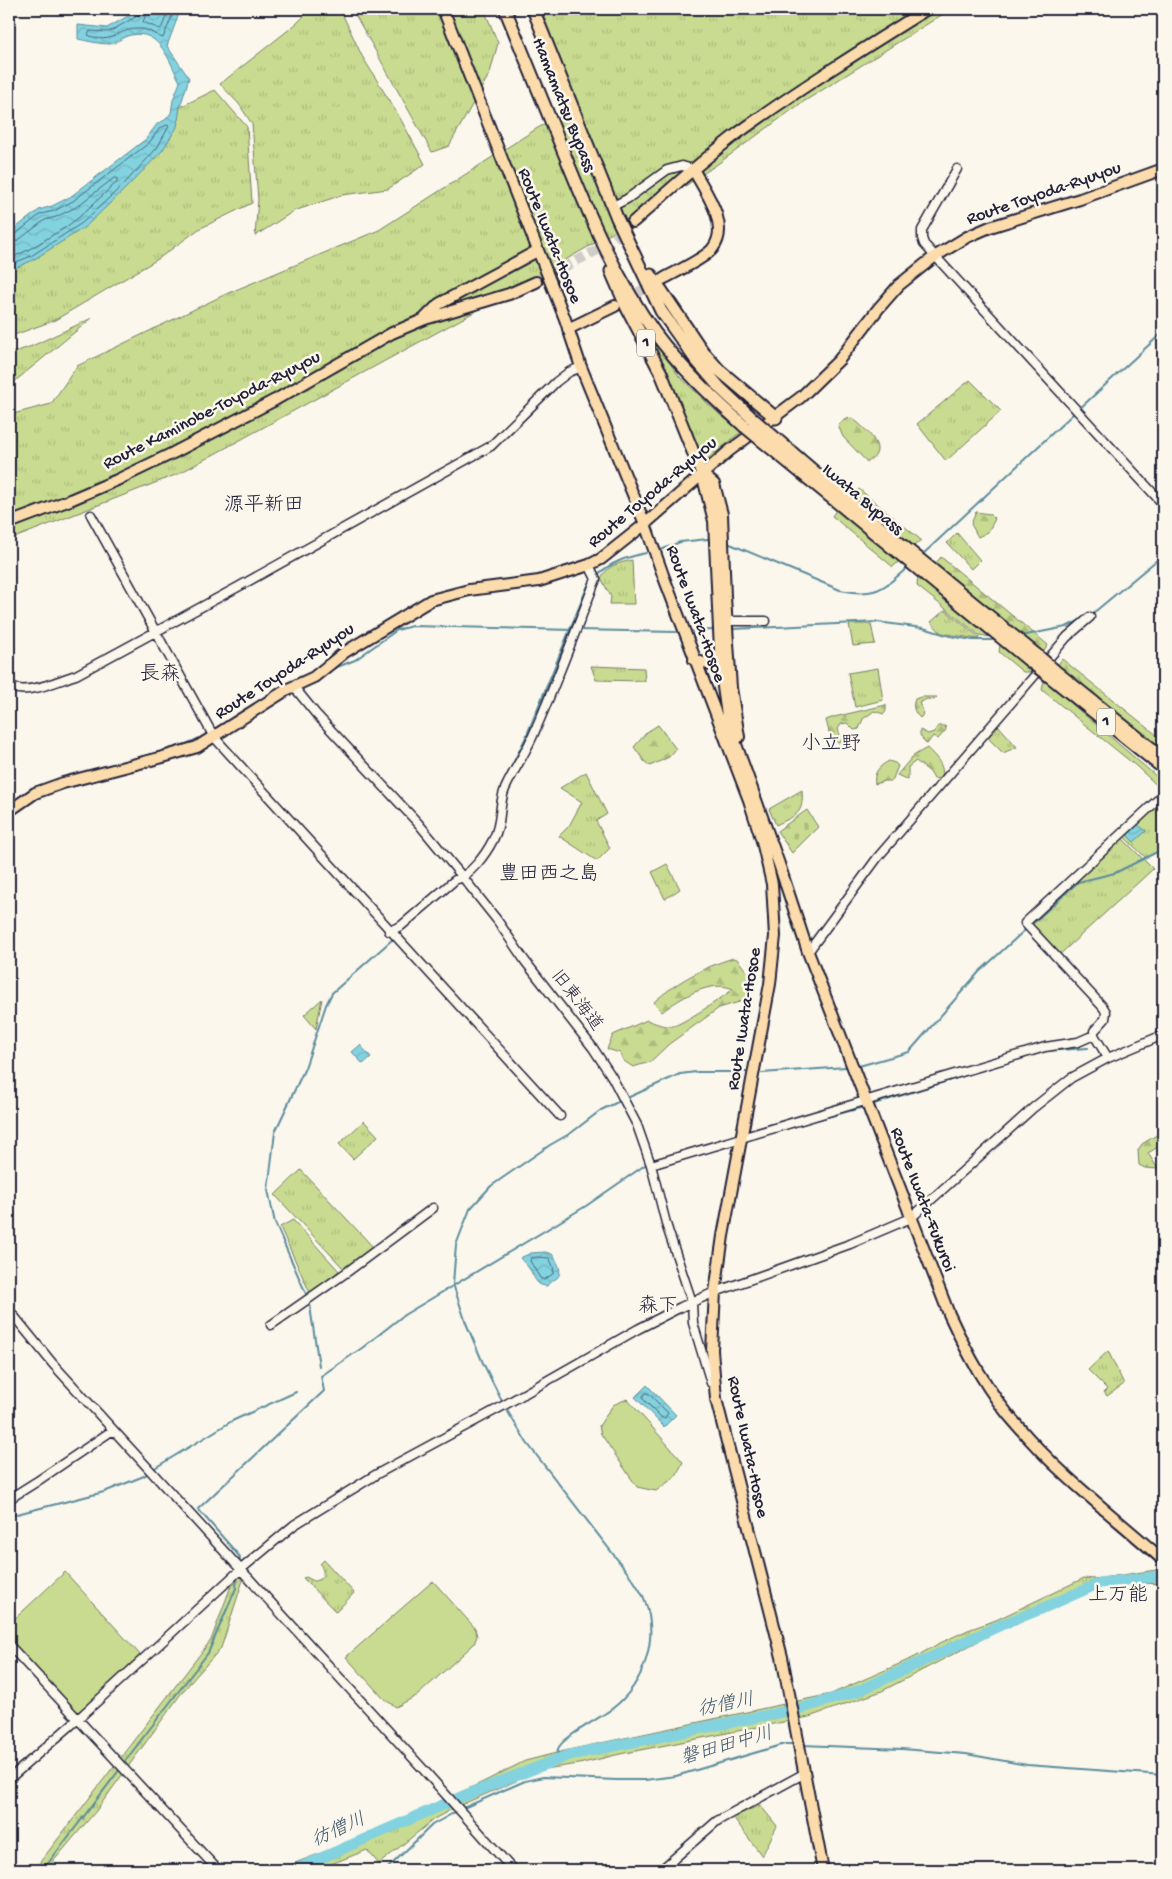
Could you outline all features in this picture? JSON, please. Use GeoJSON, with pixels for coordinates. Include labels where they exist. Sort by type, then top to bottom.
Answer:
{"type":"FeatureCollection","features":[{"type":"Feature","properties":{"kind":"highway","name":"Hamamatsu Bypass"},"geometry":{"type":"LineString","coordinates":[[505,9],[589,214]]}},
{"type":"Feature","properties":{"kind":"highway","name":"Hamamatsu Bypass"},"geometry":{"type":"LineString","coordinates":[[533,9],[613,206]]}},
{"type":"Feature","properties":{"kind":"highway","name":"Iwata Bypass"},"geometry":{"type":"LineString","coordinates":[[613,206],[661,311],[696,360],[748,422]]}},
{"type":"Feature","properties":{"kind":"highway","name":"1"},"geometry":{"type":"LineString","coordinates":[[613,206],[659,289],[703,352],[726,376],[776,418]]}},
{"type":"Feature","properties":{"kind":"highway","name":"Iwata Bypass"},"geometry":{"type":"LineString","coordinates":[[589,214],[622,278],[654,331],[697,383],[748,422],[1039,663],[1115,719],[1163,758]]}},
{"type":"Feature","properties":{"kind":"highway","name":"1"},"geometry":{"type":"LineString","coordinates":[[589,214],[597,244],[627,308],[661,373],[702,474]]}},
{"type":"Feature","properties":{"kind":"highway","name":"Iwata Bypass"},"geometry":{"type":"LineString","coordinates":[[1052,673],[1087,707],[1163,768]]}},
{"type":"Feature","properties":{"kind":"highway"},"geometry":{"type":"LineString","coordinates":[[1087,707],[1128,748],[1163,777]]}},
{"type":"Feature","properties":{"kind":"highway"},"geometry":{"type":"LineString","coordinates":[[1115,719],[1163,749]]}},
{"type":"Feature","properties":{"kind":"main road","name":"Route Iwata-Hosoe"},"geometry":{"type":"LineString","coordinates":[[443,9],[568,329],[581,367],[645,524],[696,664],[749,800],[760,834],[772,884],[775,936],[770,984],[723,1236],[715,1292],[712,1350],[716,1399],[775,1627],[824,1870]]}},
{"type":"Feature","properties":{"kind":"main road"},"geometry":{"type":"LineString","coordinates":[[633,222],[693,169],[738,134],[777,106],[927,9]]}},
{"type":"Feature","properties":{"kind":"main road"},"geometry":{"type":"LineString","coordinates":[[663,279],[705,255],[713,249],[718,238],[719,221],[693,169]]}},
{"type":"Feature","properties":{"kind":"main road","name":"Route Toyoda-Ryuyou"},"geometry":{"type":"LineString","coordinates":[[9,811],[35,793],[62,783],[163,758],[197,746],[318,674],[345,652],[431,600],[469,590],[539,581],[589,566],[613,551],[702,474],[776,418],[806,392],[839,360],[899,285],[934,257],[967,237],[990,227],[1080,199],[1163,169]]}},
{"type":"Feature","properties":{"kind":"main road","name":"Route Kaminobe-Toyoda-Ryuyou"},"geometry":{"type":"LineString","coordinates":[[425,319],[439,304],[535,247]]}},
{"type":"Feature","properties":{"kind":"main road","name":"Route Kaminobe-Toyoda-Ryuyou"},"geometry":{"type":"LineString","coordinates":[[9,522],[78,497],[165,457],[275,400],[392,333],[425,319],[509,294],[536,282]]}},
{"type":"Feature","properties":{"kind":"main road"},"geometry":{"type":"LineString","coordinates":[[568,329],[615,306]]}},
{"type":"Feature","properties":{"kind":"main road","name":"Route Iwata-Fukuroi"},"geometry":{"type":"LineString","coordinates":[[702,474],[714,484],[722,514],[726,621],[724,670]]}},
{"type":"Feature","properties":{"kind":"main road","name":"Route Iwata-Fukuroi"},"geometry":{"type":"LineString","coordinates":[[702,474],[714,521],[724,670],[753,789],[808,952],[957,1332],[976,1368],[1015,1424],[1054,1464],[1163,1560]]}},
{"type":"Feature","properties":{"kind":"main road"},"geometry":{"type":"LineString","coordinates":[[696,664],[724,670]]}},
{"type":"Feature","properties":{"kind":"street"},"geometry":{"type":"LineString","coordinates":[[613,206],[627,199],[668,170],[682,166],[693,169]]}},
{"type":"Feature","properties":{"kind":"street"},"geometry":{"type":"LineString","coordinates":[[957,169],[922,230],[924,244],[1163,504]]}},
{"type":"Feature","properties":{"kind":"street"},"geometry":{"type":"LineString","coordinates":[[9,687],[21,690],[32,689],[76,675],[491,446],[556,382],[569,372],[581,367]]}},
{"type":"Feature","properties":{"kind":"street"},"geometry":{"type":"LineString","coordinates":[[91,515],[214,737],[560,1116]]}},
{"type":"Feature","properties":{"kind":"street"},"geometry":{"type":"LineString","coordinates":[[390,931],[401,926],[454,880],[463,878],[486,852],[498,829],[503,794],[536,731],[596,579],[589,566]]}},
{"type":"Feature","properties":{"kind":"street"},"geometry":{"type":"LineString","coordinates":[[808,952],[878,857],[1039,663],[1090,617]]}},
{"type":"Feature","properties":{"kind":"street"},"geometry":{"type":"LineString","coordinates":[[726,621],[766,621]]}},
{"type":"Feature","properties":{"kind":"street","name":"旧東海道"},"geometry":{"type":"LineString","coordinates":[[294,687],[316,714],[418,823],[463,878],[593,1048],[624,1100],[637,1125],[651,1165],[667,1227],[692,1302],[693,1323],[716,1399]]}},
{"type":"Feature","properties":{"kind":"street"},"geometry":{"type":"LineString","coordinates":[[1108,1058],[1094,1036],[1094,1031],[1105,1019],[1106,1012],[1025,923],[1163,795]]}},
{"type":"Feature","properties":{"kind":"street"},"geometry":{"type":"LineString","coordinates":[[9,1778],[78,1719],[240,1570],[294,1525],[377,1474],[501,1407],[638,1329],[692,1302],[850,1244],[911,1218],[1051,1093],[1072,1078],[1108,1058],[1163,1035]]}},
{"type":"Feature","properties":{"kind":"street"},"geometry":{"type":"LineString","coordinates":[[651,1165],[1045,1047],[1078,1042],[1094,1036]]}},
{"type":"Feature","properties":{"kind":"street"},"geometry":{"type":"LineString","coordinates":[[271,1325],[434,1208]]}},
{"type":"Feature","properties":{"kind":"street"},"geometry":{"type":"LineString","coordinates":[[9,1310],[33,1342],[513,1870]]}},
{"type":"Feature","properties":{"kind":"street"},"geometry":{"type":"LineString","coordinates":[[9,1499],[113,1430]]}},
{"type":"Feature","properties":{"kind":"street"},"geometry":{"type":"LineString","coordinates":[[9,1645],[218,1870]]}},
{"type":"Feature","properties":{"kind":"street"},"geometry":{"type":"LineString","coordinates":[[661,1870],[717,1821],[805,1773]]}},
{"type":"Feature","properties":{"kind":"green space"},"geometry":{"type":"Polygon","coordinates":[[[311,9],[340,9],[362,56],[400,118],[425,164],[388,189],[342,195],[294,211],[255,236],[258,199],[252,124],[239,104],[220,84],[296,24],[311,9]]]}},
{"type":"Feature","properties":{"kind":"green space"},"geometry":{"type":"Polygon","coordinates":[[[352,9],[484,9],[498,43],[490,73],[449,146],[432,152],[352,9]]]}},
{"type":"Feature","properties":{"kind":"green space"},"geometry":{"type":"Polygon","coordinates":[[[533,9],[951,9],[800,104],[719,163],[638,218],[489,304],[178,474],[9,540],[9,415],[51,404],[77,366],[226,294],[379,230],[536,129],[573,108],[533,9]]]}},
{"type":"Feature","properties":{"kind":"green space"},"geometry":{"type":"Polygon","coordinates":[[[215,90],[247,127],[252,203],[199,229],[158,259],[55,320],[9,337],[9,270],[178,114],[180,107],[215,90]]]}},
{"type":"Feature","properties":{"kind":"green space"},"geometry":{"type":"Polygon","coordinates":[[[92,318],[9,386],[9,354],[32,346],[92,318]]]}},
{"type":"Feature","properties":{"kind":"green space"},"geometry":{"type":"Polygon","coordinates":[[[641,323],[679,376],[720,415],[742,431],[707,460],[703,460],[641,323]]]}},
{"type":"Feature","properties":{"kind":"green space"},"geometry":{"type":"Polygon","coordinates":[[[970,380],[1001,411],[946,461],[917,424],[970,380]]]}},
{"type":"Feature","properties":{"kind":"green space"},"geometry":{"type":"Polygon","coordinates":[[[852,418],[870,434],[876,444],[875,455],[867,462],[843,437],[838,425],[845,419],[852,418]]]}},
{"type":"Feature","properties":{"kind":"green space"},"geometry":{"type":"Polygon","coordinates":[[[859,489],[921,540],[914,546],[854,496],[859,489]]]}},
{"type":"Feature","properties":{"kind":"green space"},"geometry":{"type":"Polygon","coordinates":[[[837,509],[899,561],[893,567],[832,516],[837,509]]]}},
{"type":"Feature","properties":{"kind":"green space"},"geometry":{"type":"Polygon","coordinates":[[[976,512],[990,514],[995,519],[988,532],[978,537],[971,524],[976,512]]]}},
{"type":"Feature","properties":{"kind":"green space"},"geometry":{"type":"Polygon","coordinates":[[[957,533],[980,560],[971,569],[947,543],[957,533]]]}},
{"type":"Feature","properties":{"kind":"green space"},"geometry":{"type":"Polygon","coordinates":[[[941,557],[1048,645],[1042,654],[935,564],[941,557]]]}},
{"type":"Feature","properties":{"kind":"green space"},"geometry":{"type":"Polygon","coordinates":[[[632,560],[634,604],[610,604],[611,597],[601,578],[610,567],[632,560]]]}},
{"type":"Feature","properties":{"kind":"green space"},"geometry":{"type":"Polygon","coordinates":[[[918,575],[991,637],[979,635],[917,586],[918,575]]]}},
{"type":"Feature","properties":{"kind":"green space"},"geometry":{"type":"Polygon","coordinates":[[[945,610],[979,637],[978,639],[941,633],[931,622],[945,610]]]}},
{"type":"Feature","properties":{"kind":"green space"},"geometry":{"type":"Polygon","coordinates":[[[849,624],[871,624],[875,644],[853,646],[849,624]]]}},
{"type":"Feature","properties":{"kind":"green space"},"geometry":{"type":"Polygon","coordinates":[[[1000,645],[1033,672],[1023,672],[999,652],[1000,645]]]}},
{"type":"Feature","properties":{"kind":"green space"},"geometry":{"type":"Polygon","coordinates":[[[1062,659],[1163,740],[1163,749],[1118,716],[1057,666],[1062,659]]]}},
{"type":"Feature","properties":{"kind":"green space"},"geometry":{"type":"Polygon","coordinates":[[[591,666],[644,668],[645,681],[596,680],[591,666]]]}},
{"type":"Feature","properties":{"kind":"green space"},"geometry":{"type":"Polygon","coordinates":[[[878,668],[883,700],[855,707],[848,673],[878,668]]]}},
{"type":"Feature","properties":{"kind":"green space"},"geometry":{"type":"Polygon","coordinates":[[[1044,680],[1163,782],[1163,791],[1136,766],[1042,690],[1044,680]]]}},
{"type":"Feature","properties":{"kind":"green space"},"geometry":{"type":"Polygon","coordinates":[[[937,697],[934,700],[927,699],[919,703],[923,711],[920,718],[915,711],[914,704],[915,699],[937,697]]]}},
{"type":"Feature","properties":{"kind":"green space"},"geometry":{"type":"Polygon","coordinates":[[[886,705],[884,714],[874,711],[863,719],[859,729],[854,730],[847,723],[841,724],[838,729],[842,742],[838,743],[830,736],[826,720],[886,705]]]}},
{"type":"Feature","properties":{"kind":"green space"},"geometry":{"type":"Polygon","coordinates":[[[658,725],[676,749],[669,757],[650,766],[634,747],[647,732],[658,725]]]}},
{"type":"Feature","properties":{"kind":"green space"},"geometry":{"type":"Polygon","coordinates":[[[998,725],[1017,747],[1003,753],[988,738],[998,725]]]}},
{"type":"Feature","properties":{"kind":"green space"},"geometry":{"type":"Polygon","coordinates":[[[938,726],[945,726],[946,730],[938,739],[933,736],[927,744],[925,743],[920,735],[920,730],[928,734],[934,732],[938,726]]]}},
{"type":"Feature","properties":{"kind":"green space"},"geometry":{"type":"Polygon","coordinates":[[[927,748],[941,765],[942,778],[934,779],[930,772],[916,761],[908,767],[908,780],[897,775],[913,756],[927,748]]]}},
{"type":"Feature","properties":{"kind":"green space"},"geometry":{"type":"Polygon","coordinates":[[[889,761],[898,766],[892,781],[875,784],[875,776],[878,770],[889,761]]]}},
{"type":"Feature","properties":{"kind":"green space"},"geometry":{"type":"Polygon","coordinates":[[[586,772],[607,814],[596,821],[610,848],[597,861],[559,836],[569,826],[582,802],[560,788],[586,772]]]}},
{"type":"Feature","properties":{"kind":"green space"},"geometry":{"type":"Polygon","coordinates":[[[802,790],[802,805],[800,809],[794,816],[776,825],[769,809],[802,790]]]}},
{"type":"Feature","properties":{"kind":"green space"},"geometry":{"type":"Polygon","coordinates":[[[1163,798],[1163,848],[1146,858],[1121,834],[1163,798]]]}},
{"type":"Feature","properties":{"kind":"green space"},"geometry":{"type":"Polygon","coordinates":[[[807,810],[818,827],[792,853],[777,831],[807,810]]]}},
{"type":"Feature","properties":{"kind":"green space"},"geometry":{"type":"Polygon","coordinates":[[[1119,835],[1153,869],[1057,957],[1025,923],[1119,835]]]}},
{"type":"Feature","properties":{"kind":"green space"},"geometry":{"type":"Polygon","coordinates":[[[667,864],[680,889],[665,899],[652,872],[667,864]]]}},
{"type":"Feature","properties":{"kind":"green space"},"geometry":{"type":"Polygon","coordinates":[[[733,958],[737,959],[752,978],[754,990],[746,1000],[719,1008],[669,1044],[650,1062],[633,1067],[624,1061],[620,1053],[607,1049],[613,1035],[647,1020],[666,1026],[673,1026],[685,1021],[729,992],[733,989],[715,986],[706,988],[687,996],[662,1012],[654,1002],[691,976],[733,958]]]}},
{"type":"Feature","properties":{"kind":"green space"},"geometry":{"type":"Polygon","coordinates":[[[322,999],[316,1029],[304,1015],[322,999]]]}},
{"type":"Feature","properties":{"kind":"green space"},"geometry":{"type":"Polygon","coordinates":[[[364,1121],[378,1136],[353,1159],[339,1144],[364,1121]]]}},
{"type":"Feature","properties":{"kind":"green space"},"geometry":{"type":"Polygon","coordinates":[[[1163,1131],[1163,1144],[1148,1153],[1158,1169],[1145,1168],[1139,1165],[1138,1150],[1142,1144],[1163,1131]]]}},
{"type":"Feature","properties":{"kind":"green space"},"geometry":{"type":"Polygon","coordinates":[[[301,1170],[373,1247],[345,1270],[275,1195],[301,1170]]]}},
{"type":"Feature","properties":{"kind":"green space"},"geometry":{"type":"Polygon","coordinates":[[[293,1220],[339,1271],[310,1293],[280,1227],[293,1220]]]}},
{"type":"Feature","properties":{"kind":"green space"},"geometry":{"type":"Polygon","coordinates":[[[1108,1351],[1124,1384],[1107,1396],[1104,1392],[1107,1389],[1088,1370],[1108,1351]]]}},
{"type":"Feature","properties":{"kind":"green space"},"geometry":{"type":"Polygon","coordinates":[[[627,1399],[683,1462],[676,1476],[656,1491],[637,1487],[601,1434],[599,1426],[613,1405],[627,1399]]]}},
{"type":"Feature","properties":{"kind":"green space"},"geometry":{"type":"Polygon","coordinates":[[[324,1560],[354,1593],[336,1612],[303,1578],[306,1577],[314,1581],[320,1579],[323,1575],[323,1570],[320,1564],[324,1560]]]}},
{"type":"Feature","properties":{"kind":"green space"},"geometry":{"type":"Polygon","coordinates":[[[1163,1569],[1163,1584],[1114,1582],[1044,1607],[1027,1618],[882,1691],[809,1717],[620,1754],[579,1764],[544,1769],[456,1807],[434,1819],[379,1864],[367,1850],[316,1870],[277,1870],[336,1847],[481,1783],[525,1761],[568,1750],[831,1694],[915,1657],[968,1630],[996,1620],[1084,1578],[1094,1579],[1163,1569]]]}},
{"type":"Feature","properties":{"kind":"green space"},"geometry":{"type":"Polygon","coordinates":[[[65,1572],[143,1658],[78,1719],[9,1645],[9,1624],[65,1572]]]}},
{"type":"Feature","properties":{"kind":"green space"},"geometry":{"type":"Polygon","coordinates":[[[244,1577],[221,1648],[183,1691],[96,1811],[46,1870],[34,1870],[211,1640],[231,1586],[244,1577]]]}},
{"type":"Feature","properties":{"kind":"green space"},"geometry":{"type":"Polygon","coordinates":[[[433,1581],[475,1628],[477,1636],[474,1644],[418,1695],[396,1707],[384,1699],[346,1657],[433,1581]]]}},
{"type":"Feature","properties":{"kind":"green space"},"geometry":{"type":"Polygon","coordinates":[[[760,1805],[777,1826],[762,1856],[733,1817],[760,1805]]]}},
{"type":"Feature","properties":{"kind":"water"},"geometry":{"type":"Polygon","coordinates":[[[140,9],[182,9],[167,46],[189,78],[180,107],[177,127],[162,151],[85,227],[33,260],[9,271],[9,233],[39,210],[70,197],[146,139],[157,124],[165,120],[171,113],[173,100],[180,82],[167,56],[156,42],[141,34],[131,35],[109,44],[78,39],[78,25],[107,28],[140,9]]]}},
{"type":"Feature","properties":{"kind":"water"},"geometry":{"type":"Polygon","coordinates":[[[1137,824],[1146,831],[1134,842],[1125,833],[1137,824]]]}},
{"type":"Feature","properties":{"kind":"water"},"geometry":{"type":"Polygon","coordinates":[[[360,1045],[371,1057],[363,1064],[352,1052],[360,1045]]]}},
{"type":"Feature","properties":{"kind":"water"},"geometry":{"type":"Polygon","coordinates":[[[545,1252],[552,1254],[560,1272],[557,1278],[547,1286],[543,1286],[537,1282],[520,1258],[531,1253],[545,1252]]]}},
{"type":"Feature","properties":{"kind":"water"},"geometry":{"type":"Polygon","coordinates":[[[647,1385],[676,1415],[664,1427],[635,1397],[647,1385]]]}},
{"type":"Feature","properties":{"kind":"waterway"},"geometry":{"type":"LineString","coordinates":[[1078,410],[1163,332]]}},
{"type":"Feature","properties":{"kind":"waterway"},"geometry":{"type":"LineString","coordinates":[[921,556],[1074,413]]}},
{"type":"Feature","properties":{"kind":"waterway"},"geometry":{"type":"LineString","coordinates":[[661,550],[680,542],[708,539]]}},
{"type":"Feature","properties":{"kind":"waterway"},"geometry":{"type":"LineString","coordinates":[[730,544],[840,590],[852,592],[862,593],[877,590],[908,567]]}},
{"type":"Feature","properties":{"kind":"waterway"},"geometry":{"type":"LineString","coordinates":[[596,576],[607,567],[620,561],[646,553]]}},
{"type":"Feature","properties":{"kind":"waterway"},"geometry":{"type":"LineString","coordinates":[[1092,614],[1163,555]]}},
{"type":"Feature","properties":{"kind":"waterway"},"geometry":{"type":"LineString","coordinates":[[507,776],[526,737],[589,583],[593,579]]}},
{"type":"Feature","properties":{"kind":"waterway"},"geometry":{"type":"LineString","coordinates":[[1021,636],[1066,627],[1083,619]]}},
{"type":"Feature","properties":{"kind":"waterway"},"geometry":{"type":"LineString","coordinates":[[733,629],[877,622],[923,628],[973,640],[999,640]]}},
{"type":"Feature","properties":{"kind":"waterway"},"geometry":{"type":"LineString","coordinates":[[330,670],[355,660],[397,630],[412,626],[573,630]]}},
{"type":"Feature","properties":{"kind":"waterway"},"geometry":{"type":"LineString","coordinates":[[578,630],[676,632]]}},
{"type":"Feature","properties":{"kind":"waterway"},"geometry":{"type":"LineString","coordinates":[[693,631],[713,630]]}},
{"type":"Feature","properties":{"kind":"waterway"},"geometry":{"type":"LineString","coordinates":[[71,776],[184,745],[209,734]]}},
{"type":"Feature","properties":{"kind":"waterway"},"geometry":{"type":"LineString","coordinates":[[1030,926],[1078,882],[1115,873],[1163,849]]}},
{"type":"Feature","properties":{"kind":"waterway"},"geometry":{"type":"LineString","coordinates":[[398,934],[405,927]]}},
{"type":"Feature","properties":{"kind":"waterway"},"geometry":{"type":"LineString","coordinates":[[859,1066],[909,1052],[979,972],[1026,929]]}},
{"type":"Feature","properties":{"kind":"waterway"},"geometry":{"type":"LineString","coordinates":[[307,1296],[275,1223],[268,1190],[275,1132],[305,1068],[326,1005],[332,993],[394,938]]}},
{"type":"Feature","properties":{"kind":"waterway"},"geometry":{"type":"LineString","coordinates":[[1045,1051],[1088,1048]]}},
{"type":"Feature","properties":{"kind":"waterway"},"geometry":{"type":"LineString","coordinates":[[871,1105],[1040,1052]]}},
{"type":"Feature","properties":{"kind":"waterway"},"geometry":{"type":"LineString","coordinates":[[762,1073],[846,1067]]}},
{"type":"Feature","properties":{"kind":"waterway"},"geometry":{"type":"LineString","coordinates":[[625,1099],[680,1074],[696,1072],[746,1072]]}},
{"type":"Feature","properties":{"kind":"waterway"},"geometry":{"type":"LineString","coordinates":[[503,1403],[466,1323],[453,1284],[456,1245],[461,1232],[470,1209],[491,1186],[550,1145],[571,1133],[601,1110],[620,1101]]}},
{"type":"Feature","properties":{"kind":"waterway"},"geometry":{"type":"LineString","coordinates":[[748,1139],[864,1107]]}},
{"type":"Feature","properties":{"kind":"waterway"},"geometry":{"type":"LineString","coordinates":[[239,1565],[240,1557],[198,1509],[324,1391],[321,1376],[362,1348],[404,1315],[586,1206],[648,1163]]}},
{"type":"Feature","properties":{"kind":"waterway"},"geometry":{"type":"LineString","coordinates":[[309,1300],[319,1366]]}},
{"type":"Feature","properties":{"kind":"waterway"},"geometry":{"type":"LineString","coordinates":[[153,1469],[232,1421],[296,1392]]}},
{"type":"Feature","properties":{"kind":"waterway"},"geometry":{"type":"LineString","coordinates":[[505,1407],[527,1443],[634,1581],[642,1593],[649,1616],[649,1645],[646,1660],[633,1686],[613,1708],[574,1733],[561,1744],[556,1761]]}},
{"type":"Feature","properties":{"kind":"waterway"},"geometry":{"type":"LineString","coordinates":[[9,1516],[104,1492],[144,1476],[149,1472]]}},
{"type":"Feature","properties":{"kind":"waterway","name":"彷僧川"},"geometry":{"type":"LineString","coordinates":[[294,1870],[461,1797],[569,1755],[802,1708],[858,1691],[1001,1625],[1100,1583],[1163,1576]]}},
{"type":"Feature","properties":{"kind":"waterway"},"geometry":{"type":"LineString","coordinates":[[122,1765],[208,1653],[236,1588],[237,1577]]}},
{"type":"Feature","properties":{"kind":"waterway","name":"磐田田中川"},"geometry":{"type":"LineString","coordinates":[[461,1809],[525,1781],[543,1777],[645,1780],[676,1776],[785,1744],[795,1744]]}},
{"type":"Feature","properties":{"kind":"waterway","name":"磐田田中川"},"geometry":{"type":"LineString","coordinates":[[802,1745],[966,1754],[1027,1765],[1163,1775]]}},
{"type":"Feature","properties":{"kind":"waterway"},"geometry":{"type":"LineString","coordinates":[[43,1870],[120,1769]]}},
{"type":"Feature","properties":{"kind":"waterway","name":"磐田田中川"},"geometry":{"type":"LineString","coordinates":[[386,1870],[432,1825],[457,1811]]}},
{"type":"Feature","properties":{"kind":"tunnel"},"geometry":{"type":"LineString","coordinates":[[536,282],[605,246],[633,222]]}},
{"type":"Feature","properties":{"kind":"tunnel"},"geometry":{"type":"LineString","coordinates":[[624,300],[655,283]]}},
{"type":"Feature","properties":{"kind":"district","name":"源平新田"},"geometry":{"type":"Point","coordinates":[264,506]}},
{"type":"Feature","properties":{"kind":"district","name":"長森"},"geometry":{"type":"Point","coordinates":[160,675]}},
{"type":"Feature","properties":{"kind":"district","name":"小立野"},"geometry":{"type":"Point","coordinates":[831,745]}},
{"type":"Feature","properties":{"kind":"district","name":"豊田西之島"},"geometry":{"type":"Point","coordinates":[549,875]}},
{"type":"Feature","properties":{"kind":"district","name":"森下"},"geometry":{"type":"Point","coordinates":[658,1307]}},
{"type":"Feature","properties":{"kind":"district","name":"上万能"},"geometry":{"type":"Point","coordinates":[1118,1596]}}]}
